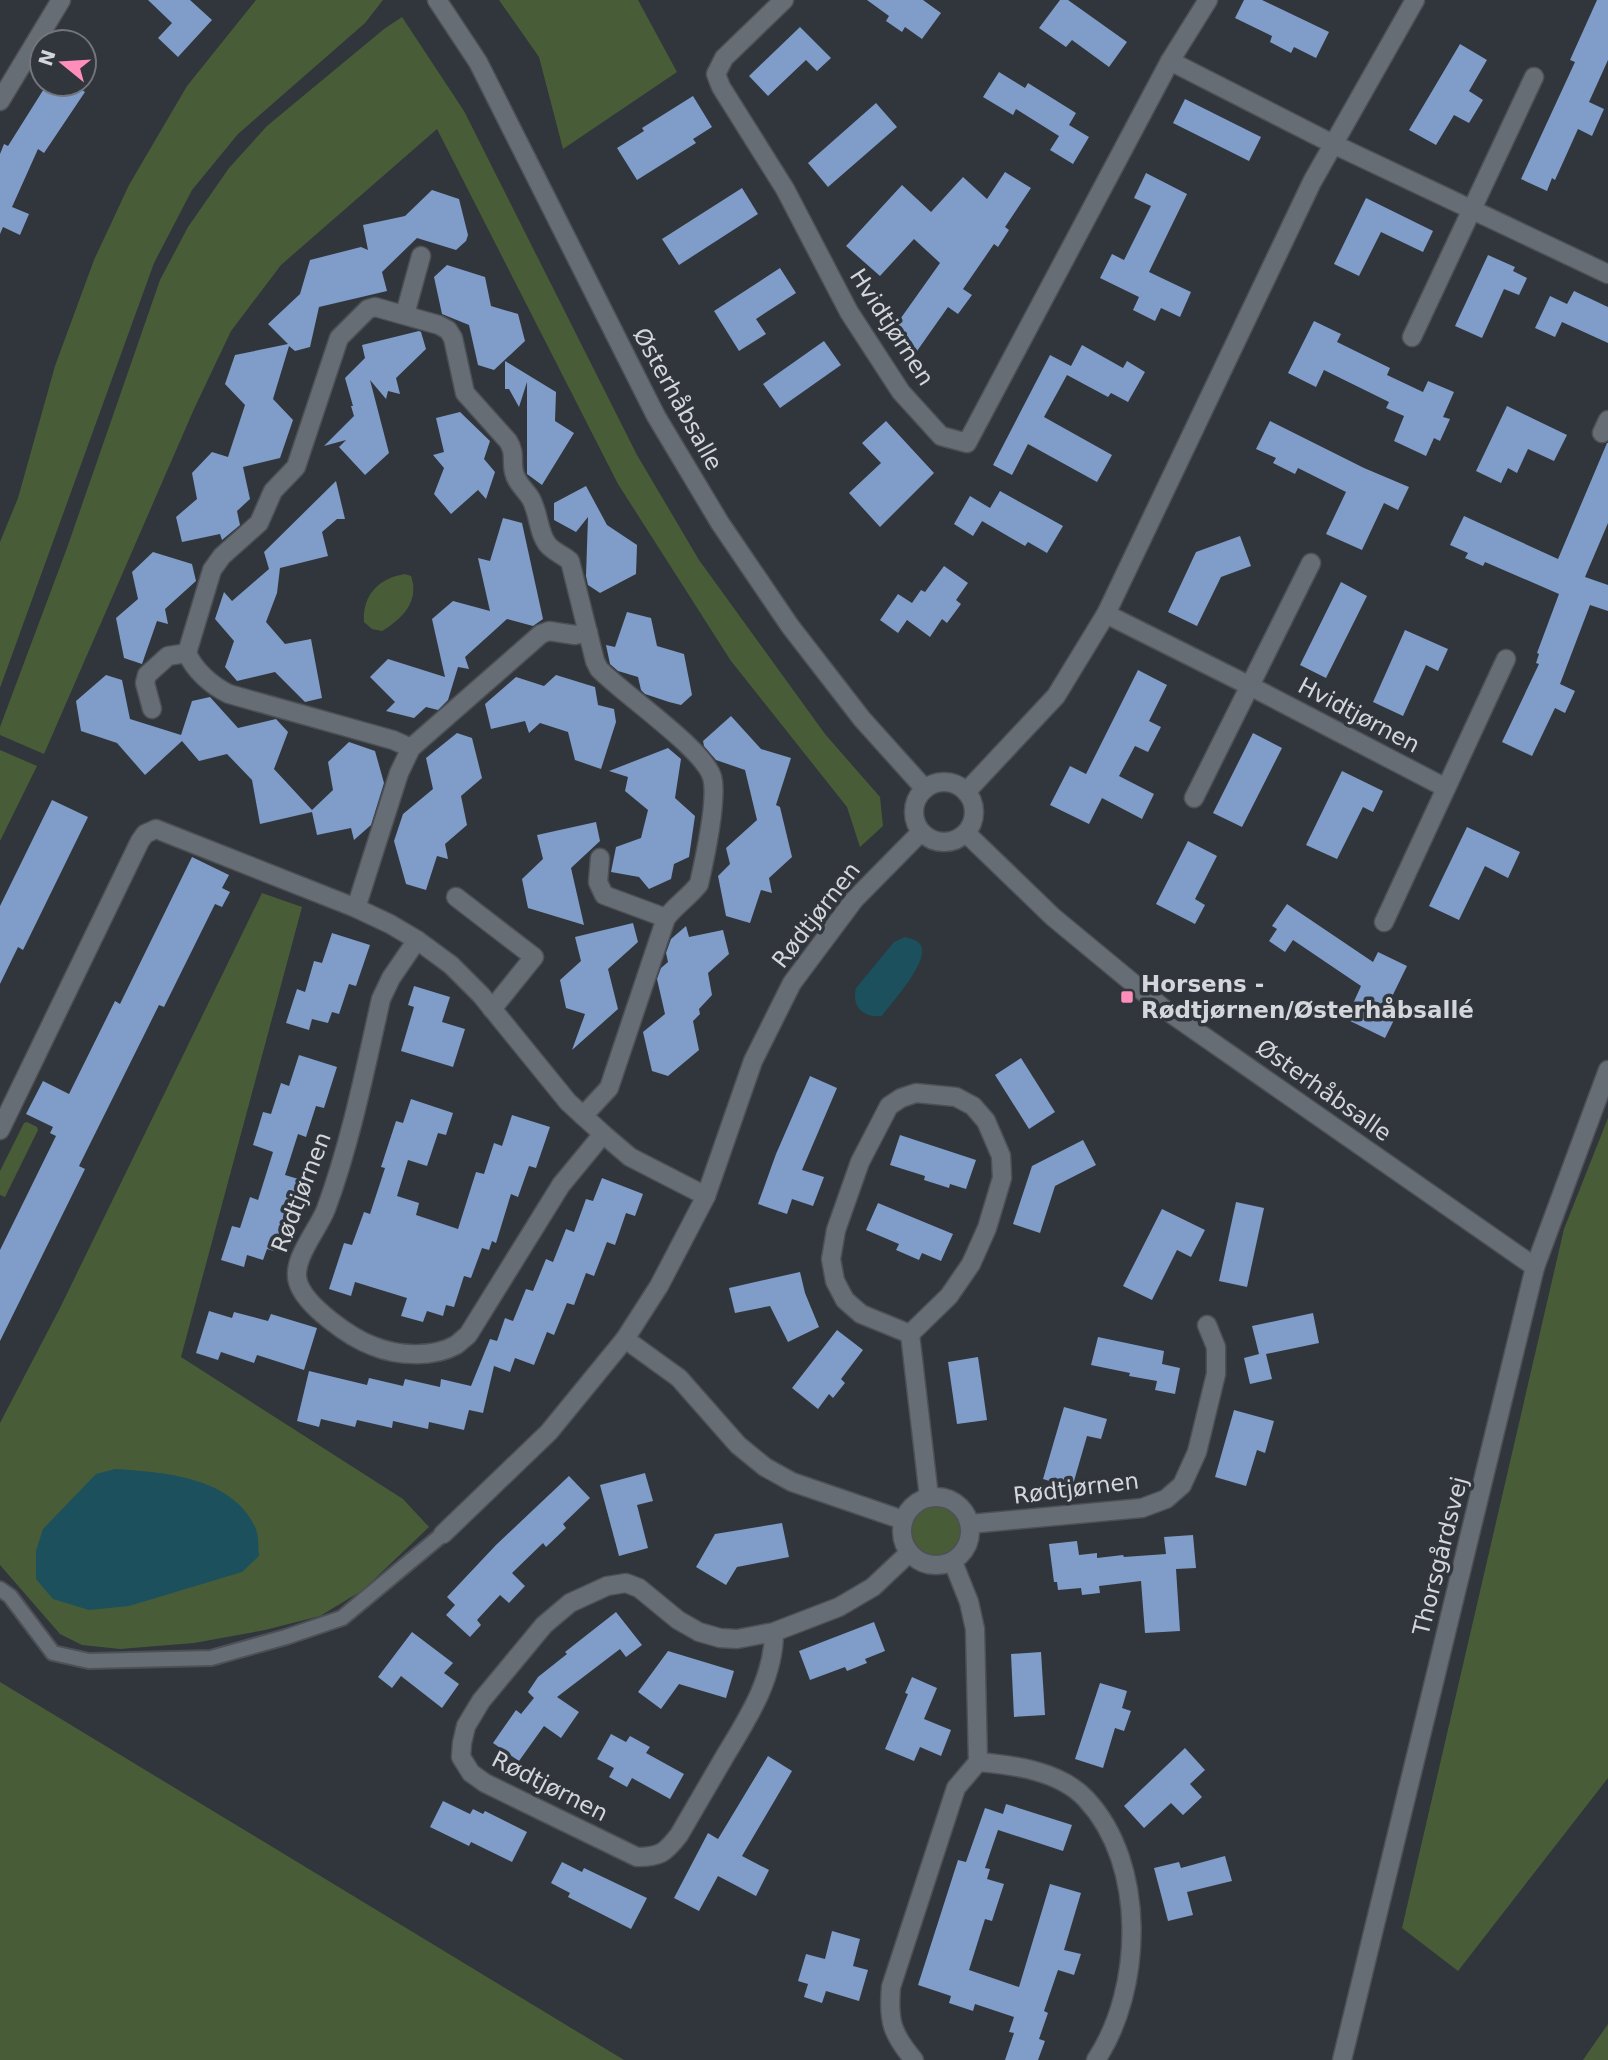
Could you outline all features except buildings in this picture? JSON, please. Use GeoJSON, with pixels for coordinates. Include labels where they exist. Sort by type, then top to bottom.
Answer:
{"type":"FeatureCollection","features":[{"type":"Feature","properties":{"kind":"street","name":"Østerhåbsalle"},"geometry":{"type":"LineString","coordinates":[[437,0],[478,62],[656,416],[720,523],[790,626],[862,719],[925,789]]}},
{"type":"Feature","properties":{"kind":"street","name":"Hvidtjørnen"},"geometry":{"type":"LineString","coordinates":[[784,0],[724,58],[716,74],[721,87],[785,189],[849,312],[901,392],[941,436],[967,443],[1170,61],[1208,0]]}},
{"type":"Feature","properties":{"kind":"street"},"geometry":{"type":"LineString","coordinates":[[967,792],[1056,696],[1106,614],[1312,182],[1415,0]]}},
{"type":"Feature","properties":{"kind":"street"},"geometry":{"type":"LineString","coordinates":[[0,101],[54,2]]}},
{"type":"Feature","properties":{"kind":"street"},"geometry":{"type":"LineString","coordinates":[[1170,61],[1333,144],[1608,274]]}},
{"type":"Feature","properties":{"kind":"street"},"geometry":{"type":"LineString","coordinates":[[1412,337],[1534,77]]}},
{"type":"Feature","properties":{"kind":"street"},"geometry":{"type":"LineString","coordinates":[[405,314],[421,256]]}},
{"type":"Feature","properties":{"kind":"street"},"geometry":{"type":"LineString","coordinates":[[411,748],[393,740],[229,694],[210,682],[193,664],[187,653],[216,563],[258,523],[273,491],[296,467],[339,338],[368,309],[375,307],[405,314],[449,330],[465,393],[508,441],[513,449],[516,479],[535,507],[544,537],[554,550],[570,561],[599,669],[684,742],[712,775],[715,793],[699,884],[666,918],[609,1088],[583,1116]]}},
{"type":"Feature","properties":{"kind":"street"},"geometry":{"type":"LineString","coordinates":[[1194,798],[1311,563]]}},
{"type":"Feature","properties":{"kind":"street","name":"Hvidtjørnen"},"geometry":{"type":"LineString","coordinates":[[1106,614],[1446,788]]}},
{"type":"Feature","properties":{"kind":"street"},"geometry":{"type":"LineString","coordinates":[[356,908],[400,773],[411,748],[541,634],[549,631],[575,635],[588,632]]}},
{"type":"Feature","properties":{"kind":"street"},"geometry":{"type":"LineString","coordinates":[[152,709],[145,683],[147,675],[168,656],[187,653]]}},
{"type":"Feature","properties":{"kind":"street"},"geometry":{"type":"LineString","coordinates":[[1384,922],[1506,659]]}},
{"type":"Feature","properties":{"kind":"street"},"geometry":{"type":"LineString","coordinates":[[942,782],[953,783],[967,792],[974,807],[971,826],[966,833],[950,842],[941,842],[930,839],[921,832],[914,811],[916,801],[925,789],[942,782]]}},
{"type":"Feature","properties":{"kind":"street"},"geometry":{"type":"LineString","coordinates":[[0,1130],[140,841],[156,829],[356,908],[417,940],[451,965],[583,1116],[630,1157],[706,1196]]}},
{"type":"Feature","properties":{"kind":"street","name":"Rødtjørnen"},"geometry":{"type":"LineString","coordinates":[[443,1534],[548,1432],[625,1339],[659,1286],[706,1196],[752,1061],[792,983],[854,900],[921,832]]}},
{"type":"Feature","properties":{"kind":"street","name":"Østerhåbsalle"},"geometry":{"type":"LineString","coordinates":[[966,833],[1053,917],[1163,1009],[1535,1266]]}},
{"type":"Feature","properties":{"kind":"street"},"geometry":{"type":"LineString","coordinates":[[600,858],[598,882],[604,894],[666,918]]}},
{"type":"Feature","properties":{"kind":"street"},"geometry":{"type":"LineString","coordinates":[[456,897],[534,957],[492,1009]]}},
{"type":"Feature","properties":{"kind":"street","name":"Rødtjørnen"},"geometry":{"type":"LineString","coordinates":[[417,940],[391,978],[381,999],[349,1138],[322,1220],[298,1262],[298,1282],[305,1294],[337,1327],[357,1340],[379,1349],[405,1353],[435,1353],[456,1345],[468,1335],[561,1185],[603,1133]]}},
{"type":"Feature","properties":{"kind":"street","name":"Thorsgårdsvej"},"geometry":{"type":"LineString","coordinates":[[1342,2060],[1535,1266],[1608,1070]]}},
{"type":"Feature","properties":{"kind":"street"},"geometry":{"type":"LineString","coordinates":[[916,1093],[956,1097],[973,1106],[986,1121],[1001,1156],[1002,1178],[971,1264],[950,1296],[910,1334],[861,1314],[845,1300],[835,1281],[831,1259],[836,1230],[860,1162],[889,1107],[901,1098],[916,1093]]}},
{"type":"Feature","properties":{"kind":"street","name":"Rødtjørnen"},"geometry":{"type":"LineString","coordinates":[[970,1524],[1142,1508],[1166,1499],[1182,1485],[1197,1452],[1216,1374],[1216,1347],[1207,1325]]}},
{"type":"Feature","properties":{"kind":"street"},"geometry":{"type":"LineString","coordinates":[[910,1334],[929,1497]]}},
{"type":"Feature","properties":{"kind":"street"},"geometry":{"type":"LineString","coordinates":[[625,1339],[679,1378],[738,1446],[765,1467],[792,1482],[903,1520]]}},
{"type":"Feature","properties":{"kind":"street"},"geometry":{"type":"LineString","coordinates":[[929,1497],[951,1500],[960,1506],[970,1524],[967,1546],[953,1562],[934,1566],[924,1564],[909,1553],[903,1543],[903,1520],[913,1505],[929,1497]]}},
{"type":"Feature","properties":{"kind":"street","name":"Rødtjørnen"},"geometry":{"type":"LineString","coordinates":[[774,1632],[774,1651],[767,1677],[746,1721],[679,1835],[666,1852],[652,1857],[637,1857],[485,1783],[471,1773],[461,1756],[466,1726],[481,1701],[544,1625],[570,1603],[607,1586],[626,1583],[639,1588],[678,1620],[699,1632],[737,1639],[774,1632],[839,1607],[873,1587],[909,1553]]}},
{"type":"Feature","properties":{"kind":"street"},"geometry":{"type":"LineString","coordinates":[[914,2060],[900,2043],[892,2027],[889,2011],[891,1987],[956,1788],[978,1762],[975,1629],[969,1602],[953,1562]]}},
{"type":"Feature","properties":{"kind":"street"},"geometry":{"type":"LineString","coordinates":[[978,1762],[1031,1769],[1066,1784],[1086,1798],[1107,1826],[1124,1871],[1133,1916],[1129,1968],[1119,2013],[1096,2060]]}},
{"type":"Feature","properties":{"kind":"lane"},"geometry":{"type":"LineString","coordinates":[[0,1588],[10,1596],[54,1653],[89,1661],[211,1658],[342,1618],[443,1534]]}},
{"type":"Feature","properties":{"kind":"green space"},"geometry":{"type":"Polygon","coordinates":[[[256,0],[383,0],[365,23],[238,134],[192,190],[154,263],[0,688],[0,542],[18,498],[55,366],[94,260],[129,185],[187,86],[256,0]]]}},
{"type":"Feature","properties":{"kind":"green space"},"geometry":{"type":"Polygon","coordinates":[[[499,0],[638,0],[677,72],[563,149],[539,57],[499,0]]]}},
{"type":"Feature","properties":{"kind":"green space"},"geometry":{"type":"Polygon","coordinates":[[[402,17],[464,111],[637,455],[699,560],[825,734],[880,797],[883,826],[860,847],[847,807],[731,661],[618,484],[437,129],[281,265],[231,331],[194,409],[44,754],[0,735],[0,727],[67,548],[160,280],[188,227],[229,168],[267,126],[402,17]]]}},
{"type":"Feature","properties":{"kind":"green space"},"geometry":{"type":"Polygon","coordinates":[[[405,574],[411,576],[413,585],[411,601],[407,608],[396,621],[382,631],[372,629],[364,622],[369,596],[387,579],[405,574]]]}},
{"type":"Feature","properties":{"kind":"green space"},"geometry":{"type":"Polygon","coordinates":[[[0,750],[37,766],[0,841],[0,750]]]}},
{"type":"Feature","properties":{"kind":"green space"},"geometry":{"type":"Polygon","coordinates":[[[262,893],[302,907],[181,1357],[403,1499],[429,1527],[363,1590],[320,1616],[265,1630],[194,1643],[120,1649],[82,1645],[60,1634],[0,1565],[0,1423],[60,1308],[262,893]]]}},
{"type":"Feature","properties":{"kind":"green space"},"geometry":{"type":"Polygon","coordinates":[[[1608,1118],[1608,1778],[1458,1971],[1402,1928],[1564,1229],[1608,1118]]]}},
{"type":"Feature","properties":{"kind":"green space"},"geometry":{"type":"Polygon","coordinates":[[[27,1122],[38,1130],[5,1197],[0,1195],[0,1171],[24,1123],[27,1122]]]}},
{"type":"Feature","properties":{"kind":"green space"},"geometry":{"type":"Polygon","coordinates":[[[935,1504],[954,1512],[962,1531],[954,1550],[935,1558],[916,1550],[908,1531],[916,1512],[935,1504]]]}},
{"type":"Feature","properties":{"kind":"green space"},"geometry":{"type":"Polygon","coordinates":[[[0,1682],[624,2060],[0,2060],[0,1682]]]}},
{"type":"Feature","properties":{"kind":"green space"},"geometry":{"type":"Polygon","coordinates":[[[1608,2024],[1608,2060],[1583,2060],[1608,2024]]]}},
{"type":"Feature","properties":{"kind":"water"},"geometry":{"type":"Polygon","coordinates":[[[905,937],[920,944],[921,960],[916,970],[882,1016],[865,1013],[855,1001],[856,988],[894,942],[905,937]]]}},
{"type":"Feature","properties":{"kind":"water"},"geometry":{"type":"Polygon","coordinates":[[[115,1469],[155,1472],[196,1481],[232,1498],[246,1512],[256,1529],[259,1556],[242,1572],[129,1606],[89,1610],[53,1599],[36,1579],[36,1551],[43,1529],[96,1474],[115,1469]]]}},
{"type":"Feature","properties":{"kind":"place","name":"Horsens - Rødtjørnen/Østerhåbsallé"},"geometry":{"type":"Point","coordinates":[1127,997]}}]}
